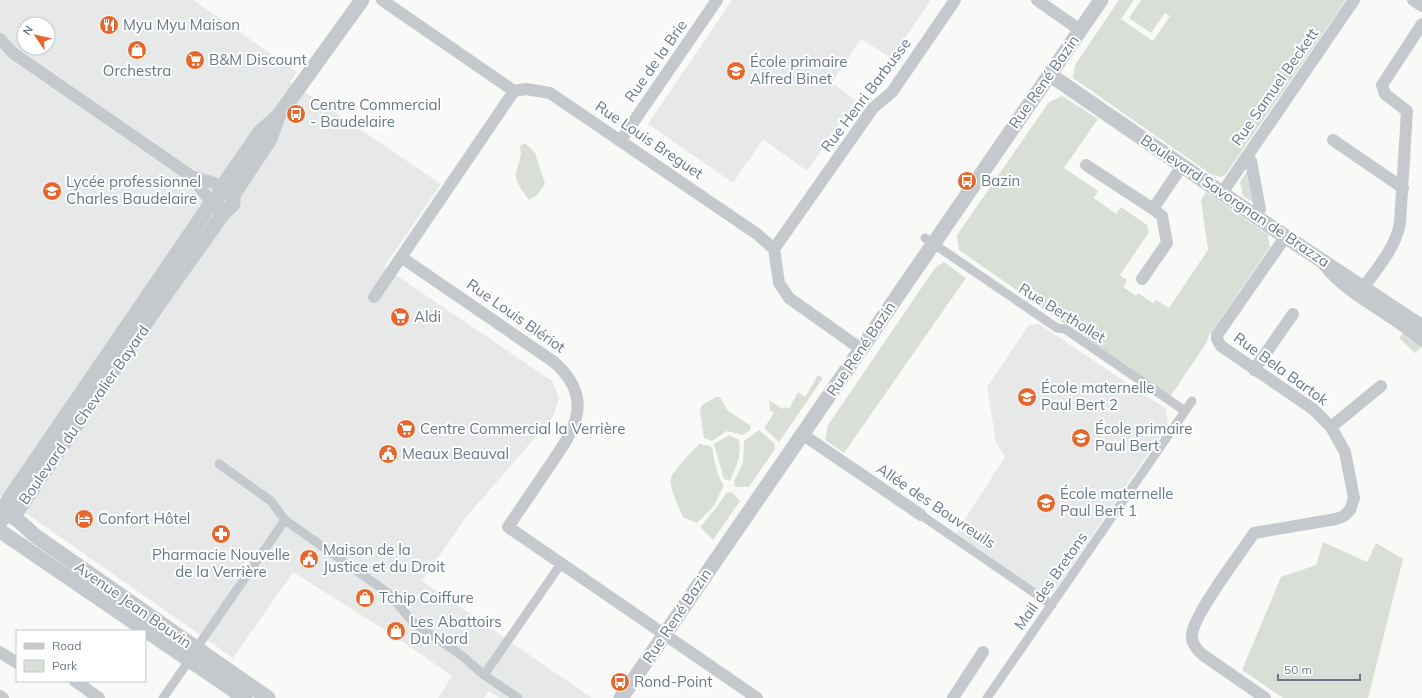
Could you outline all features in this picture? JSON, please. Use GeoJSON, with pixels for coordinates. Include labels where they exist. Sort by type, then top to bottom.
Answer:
{"type":"FeatureCollection","features":[{"type":"Feature","properties":{"kind":"street","name":"Boulevard du Chevalier Bayard"},"geometry":{"type":"LineString","coordinates":[[2,515],[18,510],[160,302],[222,200],[270,139],[278,115],[362,0]]}},
{"type":"Feature","properties":{"kind":"street"},"geometry":{"type":"LineString","coordinates":[[374,297],[514,91],[382,0]]}},
{"type":"Feature","properties":{"kind":"street","name":"Rue de la Brie"},"geometry":{"type":"LineString","coordinates":[[621,140],[717,0]]}},
{"type":"Feature","properties":{"kind":"street","name":"Rue Henri Barbusse"},"geometry":{"type":"LineString","coordinates":[[774,249],[873,108],[892,92],[955,0]]}},
{"type":"Feature","properties":{"kind":"street"},"geometry":{"type":"LineString","coordinates":[[1037,0],[1080,30]]}},
{"type":"Feature","properties":{"kind":"street","name":"Rue René Bazin"},"geometry":{"type":"LineString","coordinates":[[621,698],[861,349],[929,241],[1101,0]]}},
{"type":"Feature","properties":{"kind":"street","name":"Rue Samuel Beckett"},"geometry":{"type":"LineString","coordinates":[[1222,193],[1354,0]]}},
{"type":"Feature","properties":{"kind":"street"},"geometry":{"type":"LineString","coordinates":[[1413,0],[1422,6]]}},
{"type":"Feature","properties":{"kind":"street"},"geometry":{"type":"LineString","coordinates":[[1364,287],[1398,235],[1403,188],[1408,111],[1385,94],[1382,85],[1422,24]]}},
{"type":"Feature","properties":{"kind":"street"},"geometry":{"type":"LineString","coordinates":[[0,39],[13,53],[191,176],[214,183],[222,200]]}},
{"type":"Feature","properties":{"kind":"street","name":"Boulevard Savorgnan de Brazza"},"geometry":{"type":"LineString","coordinates":[[1049,74],[1182,166],[1422,327]]}},
{"type":"Feature","properties":{"kind":"street","name":"Rue Louis Breguet"},"geometry":{"type":"LineString","coordinates":[[514,91],[526,89],[550,93],[757,234],[774,249]]}},
{"type":"Feature","properties":{"kind":"street"},"geometry":{"type":"LineString","coordinates":[[1332,140],[1403,188]]}},
{"type":"Feature","properties":{"kind":"street"},"geometry":{"type":"LineString","coordinates":[[1246,157],[1251,160],[1260,209],[1256,216]]}},
{"type":"Feature","properties":{"kind":"street"},"geometry":{"type":"LineString","coordinates":[[1086,165],[1162,216],[1167,243],[1142,279]]}},
{"type":"Feature","properties":{"kind":"street"},"geometry":{"type":"LineString","coordinates":[[1152,209],[1182,166]]}},
{"type":"Feature","properties":{"kind":"street","name":"Boulevard du Chevalier Bayard"},"geometry":{"type":"LineString","coordinates":[[2,515],[7,502],[210,205],[222,200]]}},
{"type":"Feature","properties":{"kind":"street","name":"Rue Bela Bartok"},"geometry":{"type":"LineString","coordinates":[[1265,698],[1203,655],[1193,642],[1192,636],[1197,618],[1254,533],[1336,519],[1344,516],[1350,510],[1354,498],[1345,452],[1330,427],[1313,409],[1220,346],[1217,339],[1217,335],[1286,236]]}},
{"type":"Feature","properties":{"kind":"street","name":"Rue Berthollet"},"geometry":{"type":"LineString","coordinates":[[929,241],[1057,328],[1065,329],[1185,411]]}},
{"type":"Feature","properties":{"kind":"street"},"geometry":{"type":"LineString","coordinates":[[774,249],[779,284],[786,295],[797,305],[861,349]]}},
{"type":"Feature","properties":{"kind":"street","name":"Rue Louis Blériot"},"geometry":{"type":"LineString","coordinates":[[402,256],[554,362],[565,373],[573,387],[577,401],[576,424],[568,439],[508,527],[664,635]]}},
{"type":"Feature","properties":{"kind":"street"},"geometry":{"type":"LineString","coordinates":[[1319,258],[1336,279],[1422,340]]}},
{"type":"Feature","properties":{"kind":"street"},"geometry":{"type":"LineString","coordinates":[[1254,370],[1293,314]]}},
{"type":"Feature","properties":{"kind":"street"},"geometry":{"type":"LineString","coordinates":[[1330,427],[1381,386]]}},
{"type":"Feature","properties":{"kind":"street","name":"Boulevard du Chevalier Bayard"},"geometry":{"type":"LineString","coordinates":[[0,493],[5,490],[54,419],[82,393]]}},
{"type":"Feature","properties":{"kind":"street","name":"Mail des Bretons"},"geometry":{"type":"LineString","coordinates":[[987,698],[1192,401]]}},
{"type":"Feature","properties":{"kind":"street","name":"Allée des Bouvreuils"},"geometry":{"type":"LineString","coordinates":[[802,434],[1052,604]]}},
{"type":"Feature","properties":{"kind":"street"},"geometry":{"type":"LineString","coordinates":[[219,464],[271,501],[285,520],[388,593],[413,622],[461,655],[484,675],[518,698]]}},
{"type":"Feature","properties":{"kind":"street","name":"Avenue Jean Bouvin"},"geometry":{"type":"LineString","coordinates":[[2,515],[268,698]]}},
{"type":"Feature","properties":{"kind":"street"},"geometry":{"type":"LineString","coordinates":[[200,644],[285,520]]}},
{"type":"Feature","properties":{"kind":"street","name":"Avenue Jean Bouvin"},"geometry":{"type":"LineString","coordinates":[[0,532],[145,630]]}},
{"type":"Feature","properties":{"kind":"street"},"geometry":{"type":"LineString","coordinates":[[484,675],[558,568]]}},
{"type":"Feature","properties":{"kind":"street","name":"Avenue Jean Bouvin"},"geometry":{"type":"LineString","coordinates":[[146,631],[245,698]]}},
{"type":"Feature","properties":{"kind":"street"},"geometry":{"type":"LineString","coordinates":[[664,635],[757,698]]}},
{"type":"Feature","properties":{"kind":"street"},"geometry":{"type":"LineString","coordinates":[[0,652],[16,662]]}},
{"type":"Feature","properties":{"kind":"street"},"geometry":{"type":"LineString","coordinates":[[952,698],[984,652]]}},
{"type":"Feature","properties":{"kind":"street"},"geometry":{"type":"LineString","coordinates":[[163,698],[186,665]]}},
{"type":"Feature","properties":{"kind":"street"},"geometry":{"type":"LineString","coordinates":[[75,682],[99,698]]}},
{"type":"Feature","properties":{"kind":"shaded area"},"geometry":{"type":"Polygon","coordinates":[[[0,0],[193,0],[297,72],[290,82],[441,184],[384,267],[552,381],[559,398],[553,417],[466,517],[422,581],[592,698],[499,698],[489,691],[484,698],[438,698],[452,676],[399,639],[293,572],[233,658],[0,495],[0,0]]]}},
{"type":"Feature","properties":{"kind":"shaded area"},"geometry":{"type":"Polygon","coordinates":[[[732,0],[931,0],[891,58],[861,39],[832,83],[856,100],[807,171],[763,139],[733,183],[648,124],[732,0]]]}},
{"type":"Feature","properties":{"kind":"shaded area"},"geometry":{"type":"Polygon","coordinates":[[[1039,324],[1166,409],[1168,425],[1054,591],[1042,593],[956,533],[1005,457],[996,442],[987,387],[1029,325],[1039,324]]]}},
{"type":"Feature","properties":{"kind":"green space"},"geometry":{"type":"Polygon","coordinates":[[[1119,0],[1134,0],[1121,19],[1153,41],[1170,16],[1165,13],[1151,33],[1129,18],[1141,0],[1346,0],[1226,174],[1222,177],[1212,175],[1073,78],[1075,65],[1119,0]]]}},
{"type":"Feature","properties":{"kind":"green space"},"geometry":{"type":"Polygon","coordinates":[[[1062,96],[1098,119],[1064,168],[1098,191],[1094,198],[1116,214],[1121,207],[1147,225],[1149,232],[1120,275],[1127,280],[1123,287],[1136,296],[1138,293],[1153,303],[1156,300],[1169,308],[1208,250],[1201,200],[1206,192],[1268,235],[1270,247],[1209,335],[1207,342],[1170,397],[959,250],[957,235],[1049,102],[1062,96]]]}},
{"type":"Feature","properties":{"kind":"green space"},"geometry":{"type":"Polygon","coordinates":[[[525,143],[535,153],[545,184],[537,195],[529,200],[516,178],[521,151],[520,146],[525,143]]]}},
{"type":"Feature","properties":{"kind":"green space"},"geometry":{"type":"Polygon","coordinates":[[[1249,168],[1256,204],[1243,196],[1240,182],[1249,168]]]}},
{"type":"Feature","properties":{"kind":"green space"},"geometry":{"type":"Polygon","coordinates":[[[944,262],[966,278],[844,453],[825,440],[828,425],[935,268],[944,262]]]}},
{"type":"Feature","properties":{"kind":"green space"},"geometry":{"type":"Polygon","coordinates":[[[1403,333],[1421,348],[1415,353],[1399,338],[1403,333]]]}},
{"type":"Feature","properties":{"kind":"green space"},"geometry":{"type":"Polygon","coordinates":[[[818,375],[823,378],[779,442],[764,428],[774,413],[770,410],[769,400],[783,409],[785,407],[789,409],[798,392],[805,397],[818,375]]]}},
{"type":"Feature","properties":{"kind":"green space"},"geometry":{"type":"Polygon","coordinates":[[[716,397],[720,397],[727,410],[751,426],[750,430],[743,435],[727,431],[712,441],[704,438],[700,410],[702,405],[716,397]]]}},
{"type":"Feature","properties":{"kind":"green space"},"geometry":{"type":"Polygon","coordinates":[[[759,430],[774,443],[775,449],[749,487],[735,487],[734,481],[743,463],[744,441],[759,430]]]}},
{"type":"Feature","properties":{"kind":"green space"},"geometry":{"type":"Polygon","coordinates":[[[729,435],[739,440],[740,446],[738,461],[730,481],[724,479],[714,444],[729,435]]]}},
{"type":"Feature","properties":{"kind":"green space"},"geometry":{"type":"Polygon","coordinates":[[[699,444],[710,446],[713,449],[716,468],[724,485],[714,506],[697,523],[683,517],[671,486],[671,478],[676,470],[699,444]]]}},
{"type":"Feature","properties":{"kind":"green space"},"geometry":{"type":"Polygon","coordinates":[[[727,492],[733,493],[740,501],[713,540],[700,527],[727,492]]]}},
{"type":"Feature","properties":{"kind":"green space"},"geometry":{"type":"Polygon","coordinates":[[[1323,542],[1367,562],[1376,543],[1403,559],[1368,698],[1283,698],[1242,670],[1281,577],[1316,565],[1323,542]]]}},
{"type":"Feature","properties":{"kind":"place","name":"Myu Myu Maison"},"geometry":{"type":"Point","coordinates":[109,25]}},
{"type":"Feature","properties":{"kind":"place","name":"Orchestra"},"geometry":{"type":"Point","coordinates":[137,50]}},
{"type":"Feature","properties":{"kind":"place","name":"B&M Discount"},"geometry":{"type":"Point","coordinates":[195,60]}},
{"type":"Feature","properties":{"kind":"place","name":"École primaire Alfred Binet"},"geometry":{"type":"Point","coordinates":[736,71]}},
{"type":"Feature","properties":{"kind":"place","name":"Centre Commercial - Baudelaire"},"geometry":{"type":"Point","coordinates":[296,114]}},
{"type":"Feature","properties":{"kind":"place","name":"Bazin"},"geometry":{"type":"Point","coordinates":[967,181]}},
{"type":"Feature","properties":{"kind":"place","name":"Lycée professionnel Charles Baudelaire"},"geometry":{"type":"Point","coordinates":[52,191]}},
{"type":"Feature","properties":{"kind":"place","name":"Aldi"},"geometry":{"type":"Point","coordinates":[400,317]}},
{"type":"Feature","properties":{"kind":"place","name":"École maternelle Paul Bert 2"},"geometry":{"type":"Point","coordinates":[1027,397]}},
{"type":"Feature","properties":{"kind":"place","name":"Centre Commercial la Verrière"},"geometry":{"type":"Point","coordinates":[406,429]}},
{"type":"Feature","properties":{"kind":"place","name":"École primaire Paul Bert"},"geometry":{"type":"Point","coordinates":[1081,438]}},
{"type":"Feature","properties":{"kind":"place","name":"Meaux Beauval"},"geometry":{"type":"Point","coordinates":[388,454]}},
{"type":"Feature","properties":{"kind":"place","name":"École maternelle Paul Bert 1"},"geometry":{"type":"Point","coordinates":[1046,503]}},
{"type":"Feature","properties":{"kind":"place","name":"Confort Hôtel"},"geometry":{"type":"Point","coordinates":[84,519]}},
{"type":"Feature","properties":{"kind":"place","name":"Pharmacie Nouvelle de la Verrière"},"geometry":{"type":"Point","coordinates":[221,534]}},
{"type":"Feature","properties":{"kind":"place","name":"Maison de la Justice et du Droit"},"geometry":{"type":"Point","coordinates":[309,559]}},
{"type":"Feature","properties":{"kind":"place","name":"Tchip Coiffure"},"geometry":{"type":"Point","coordinates":[365,598]}},
{"type":"Feature","properties":{"kind":"place","name":"Les Abattoirs Du Nord"},"geometry":{"type":"Point","coordinates":[396,631]}},
{"type":"Feature","properties":{"kind":"place","name":"Rond-Point"},"geometry":{"type":"Point","coordinates":[620,682]}}]}
